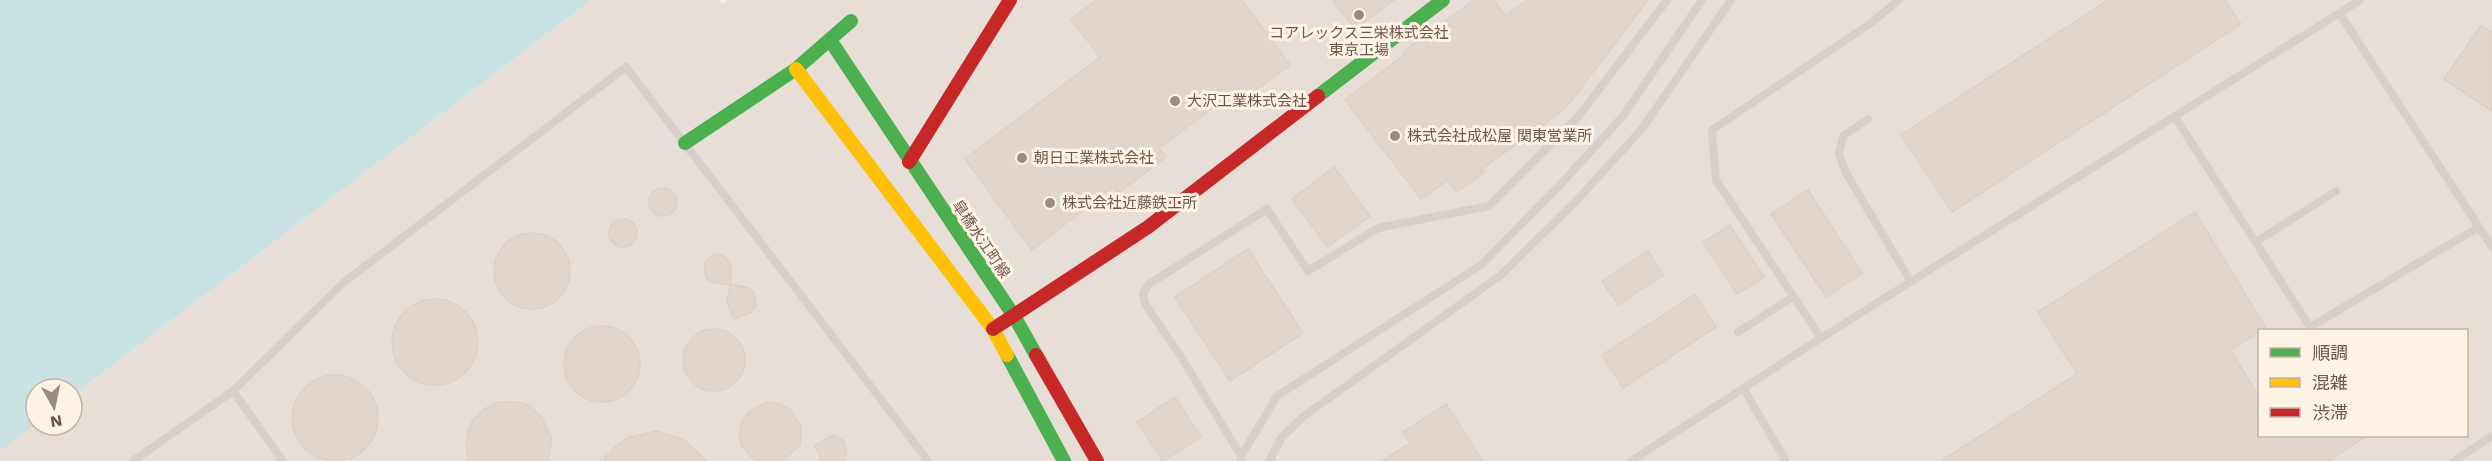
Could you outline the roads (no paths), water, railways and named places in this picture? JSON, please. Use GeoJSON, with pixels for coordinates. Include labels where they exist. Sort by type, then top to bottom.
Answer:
{"type":"FeatureCollection","features":[{"type":"Feature","properties":{"kind":"street"},"geometry":{"type":"LineString","coordinates":[[909,162],[1010,0]]}},
{"type":"Feature","properties":{"kind":"street"},"geometry":{"type":"LineString","coordinates":[[993,329],[1148,227],[1443,0]]}},
{"type":"Feature","properties":{"kind":"street"},"geometry":{"type":"LineString","coordinates":[[685,143],[796,69],[851,21]]}},
{"type":"Feature","properties":{"kind":"street","name":"皐橋水江町線"},"geometry":{"type":"LineString","coordinates":[[830,40],[909,162],[1014,316],[1097,461]]}},
{"type":"Feature","properties":{"kind":"street"},"geometry":{"type":"LineString","coordinates":[[796,69],[993,329],[1064,461]]}},
{"type":"Feature","properties":{"kind":"lane"},"geometry":{"type":"LineString","coordinates":[[1667,0],[1578,117],[1489,206],[1378,228],[1308,271],[1267,209],[1149,284],[1143,293],[1145,304],[1180,354],[1240,459],[1277,396],[1480,265],[1560,185],[1623,116],[1702,0]]}},
{"type":"Feature","properties":{"kind":"lane"},"geometry":{"type":"LineString","coordinates":[[1269,461],[1282,437],[1304,416],[1501,275],[1577,200],[1641,130],[1731,0]]}},
{"type":"Feature","properties":{"kind":"lane"},"geometry":{"type":"LineString","coordinates":[[1821,338],[1716,180],[1712,130],[1871,23],[1899,0]]}},
{"type":"Feature","properties":{"kind":"lane"},"geometry":{"type":"LineString","coordinates":[[1631,461],[1821,338],[2360,0]]}},
{"type":"Feature","properties":{"kind":"lane"},"geometry":{"type":"LineString","coordinates":[[2340,14],[2492,247]]}},
{"type":"Feature","properties":{"kind":"lane"},"geometry":{"type":"LineString","coordinates":[[133,461],[232,391],[343,284],[626,67],[928,461]]}},
{"type":"Feature","properties":{"kind":"lane"},"geometry":{"type":"LineString","coordinates":[[2175,117],[2310,327],[2479,227]]}},
{"type":"Feature","properties":{"kind":"lane"},"geometry":{"type":"LineString","coordinates":[[1868,120],[1843,136],[1839,154],[1846,173],[1911,282]]}},
{"type":"Feature","properties":{"kind":"lane"},"geometry":{"type":"LineString","coordinates":[[2256,242],[2336,190]]}},
{"type":"Feature","properties":{"kind":"lane"},"geometry":{"type":"LineString","coordinates":[[1738,332],[1793,297]]}},
{"type":"Feature","properties":{"kind":"lane"},"geometry":{"type":"LineString","coordinates":[[1743,388],[1786,461]]}},
{"type":"Feature","properties":{"kind":"lane"},"geometry":{"type":"LineString","coordinates":[[232,391],[284,461]]}},
{"type":"Feature","properties":{"kind":"lane"},"geometry":{"type":"LineString","coordinates":[[2454,461],[2492,436]]}},
{"type":"Feature","properties":{"kind":"water"},"geometry":{"type":"Polygon","coordinates":[[[0,0],[591,0],[84,387],[84,377],[24,377],[24,433],[0,451],[0,0]]]}},
{"type":"Feature","properties":{"kind":"place","name":"コアレックス三栄株式会社 東京工場"},"geometry":{"type":"Point","coordinates":[1359,15]}},
{"type":"Feature","properties":{"kind":"place","name":"大沢工業株式会社"},"geometry":{"type":"Point","coordinates":[1175,101]}},
{"type":"Feature","properties":{"kind":"place","name":"株式会社成松屋 関東営業所"},"geometry":{"type":"Point","coordinates":[1395,136]}},
{"type":"Feature","properties":{"kind":"place","name":"朝日工業株式会社"},"geometry":{"type":"Point","coordinates":[1022,158]}},
{"type":"Feature","properties":{"kind":"place","name":"株式会社近藤鉄工所"},"geometry":{"type":"Point","coordinates":[1050,203]}}]}
